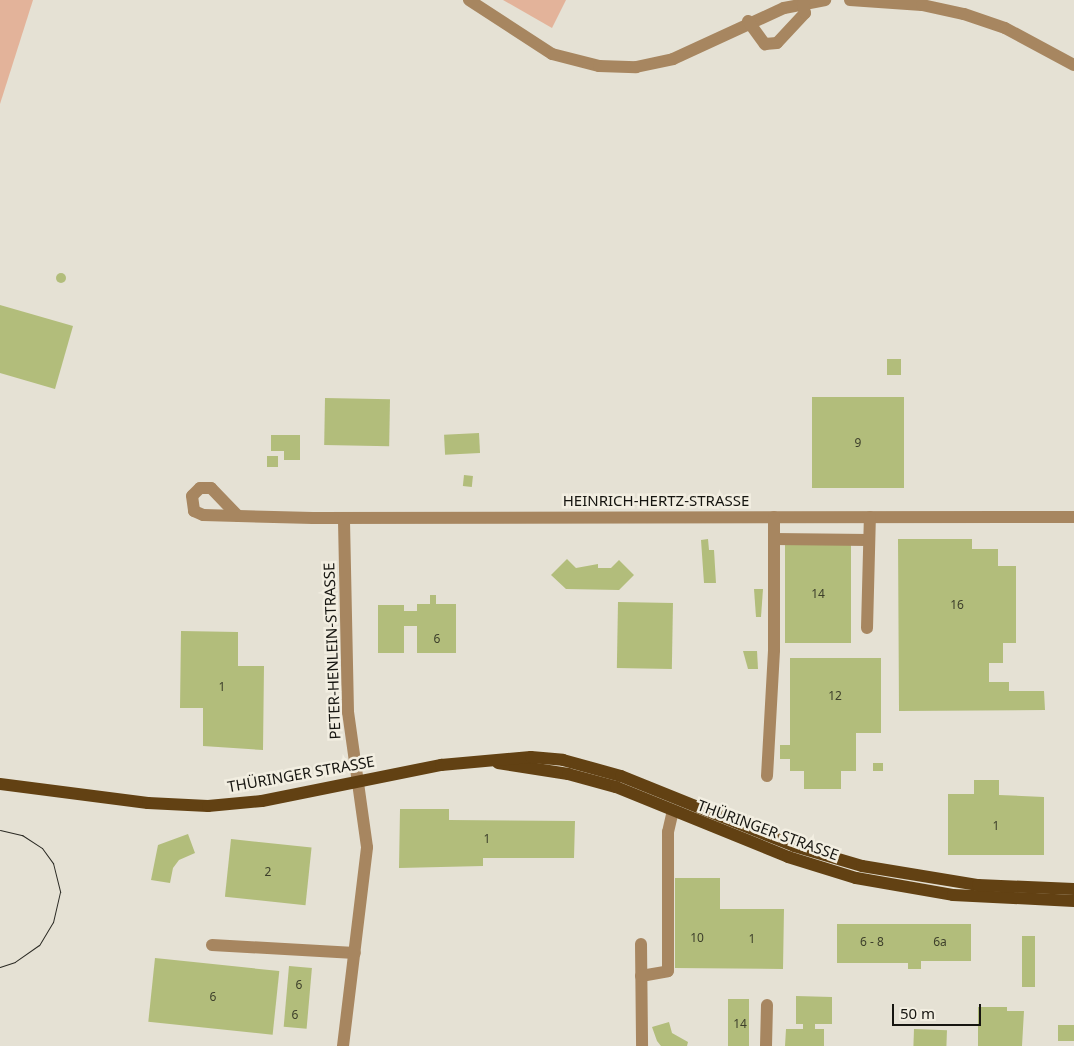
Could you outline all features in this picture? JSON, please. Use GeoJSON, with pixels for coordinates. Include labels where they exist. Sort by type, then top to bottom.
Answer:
{"type":"FeatureCollection","features":[{"type":"Feature","properties":{"kind":"main road","name":"THÜRINGER STRASSE"},"geometry":{"type":"LineString","coordinates":[[0,784],[148,803],[208,806],[262,801],[358,782],[488,761],[590,779],[675,805],[794,846],[894,873],[978,885],[1074,889]]}},
{"type":"Feature","properties":{"kind":"main road","name":"THÜRINGER STRASSE"},"geometry":{"type":"LineString","coordinates":[[675,805],[788,857],[890,886],[962,895],[1074,901]]}},
{"type":"Feature","properties":{"kind":"street"},"geometry":{"type":"LineString","coordinates":[[468,0],[552,54],[599,66],[636,67],[673,59],[748,21],[803,4],[824,0]]}},
{"type":"Feature","properties":{"kind":"street"},"geometry":{"type":"LineString","coordinates":[[850,0],[922,5],[964,14],[1005,28],[1074,65]]}},
{"type":"Feature","properties":{"kind":"street"},"geometry":{"type":"LineString","coordinates":[[748,21],[765,44],[777,43],[805,13],[803,4]]}},
{"type":"Feature","properties":{"kind":"street","name":"HEINRICH-HERTZ-STRASSE"},"geometry":{"type":"LineString","coordinates":[[238,516],[344,518],[1074,517]]}},
{"type":"Feature","properties":{"kind":"street"},"geometry":{"type":"LineString","coordinates":[[767,776],[774,650],[774,517]]}},
{"type":"Feature","properties":{"kind":"street"},"geometry":{"type":"LineString","coordinates":[[867,628],[870,517]]}},
{"type":"Feature","properties":{"kind":"street","name":"PETER-HENLEIN-STRASSE"},"geometry":{"type":"LineString","coordinates":[[343,1046],[367,847],[348,712],[344,518]]}},
{"type":"Feature","properties":{"kind":"street"},"geometry":{"type":"LineString","coordinates":[[774,538],[869,540]]}},
{"type":"Feature","properties":{"kind":"street"},"geometry":{"type":"LineString","coordinates":[[641,976],[668,971],[668,832],[675,805]]}},
{"type":"Feature","properties":{"kind":"street"},"geometry":{"type":"LineString","coordinates":[[641,944],[642,1046]]}},
{"type":"Feature","properties":{"kind":"street"},"geometry":{"type":"LineString","coordinates":[[212,945],[355,953]]}},
{"type":"Feature","properties":{"kind":"street"},"geometry":{"type":"LineString","coordinates":[[766,1046],[767,1004]]}},
{"type":"Feature","properties":{"kind":"shaded area"},"geometry":{"type":"Polygon","coordinates":[[[0,0],[33,0],[0,104],[0,0]]]}},
{"type":"Feature","properties":{"kind":"shaded area"},"geometry":{"type":"Polygon","coordinates":[[[503,0],[566,0],[552,28],[503,0]]]}},
{"type":"Feature","properties":{"kind":"building"},"geometry":{"type":"Polygon","coordinates":[[[61,273],[66,278],[61,283],[56,278],[61,273]]]}},
{"type":"Feature","properties":{"kind":"building"},"geometry":{"type":"Polygon","coordinates":[[[0,305],[73,326],[55,389],[0,373],[0,305]]]}},
{"type":"Feature","properties":{"kind":"building"},"geometry":{"type":"Polygon","coordinates":[[[887,359],[901,359],[901,375],[887,375],[887,359]]]}},
{"type":"Feature","properties":{"kind":"building"},"geometry":{"type":"Polygon","coordinates":[[[812,397],[904,397],[904,488],[812,488],[812,397]]]}},
{"type":"Feature","properties":{"kind":"building"},"geometry":{"type":"Polygon","coordinates":[[[325,398],[390,399],[389,446],[324,445],[325,398]]]}},
{"type":"Feature","properties":{"kind":"building"},"geometry":{"type":"Polygon","coordinates":[[[479,433],[480,453],[445,455],[444,435],[479,433]]]}},
{"type":"Feature","properties":{"kind":"building"},"geometry":{"type":"Polygon","coordinates":[[[271,435],[300,435],[300,460],[284,460],[284,451],[271,451],[271,435]]]}},
{"type":"Feature","properties":{"kind":"building"},"geometry":{"type":"Polygon","coordinates":[[[267,456],[278,456],[278,467],[267,467],[267,456]]]}},
{"type":"Feature","properties":{"kind":"building"},"geometry":{"type":"Polygon","coordinates":[[[464,475],[473,476],[472,487],[463,486],[464,475]]]}},
{"type":"Feature","properties":{"kind":"building"},"geometry":{"type":"Polygon","coordinates":[[[708,539],[709,550],[714,550],[716,583],[704,583],[701,540],[708,539]]]}},
{"type":"Feature","properties":{"kind":"building"},"geometry":{"type":"Polygon","coordinates":[[[898,539],[972,539],[972,549],[998,549],[998,566],[1016,566],[1016,643],[1003,643],[1003,663],[989,663],[989,682],[1009,682],[1009,691],[1044,691],[1045,710],[899,711],[898,539]]]}},
{"type":"Feature","properties":{"kind":"building"},"geometry":{"type":"Polygon","coordinates":[[[785,545],[851,545],[851,643],[785,643],[785,545]]]}},
{"type":"Feature","properties":{"kind":"building"},"geometry":{"type":"Polygon","coordinates":[[[567,559],[576,568],[598,564],[598,568],[611,568],[619,560],[634,575],[619,590],[566,589],[551,575],[567,559]]]}},
{"type":"Feature","properties":{"kind":"building"},"geometry":{"type":"Polygon","coordinates":[[[754,589],[763,589],[761,617],[756,617],[754,589]]]}},
{"type":"Feature","properties":{"kind":"building"},"geometry":{"type":"Polygon","coordinates":[[[430,595],[436,595],[436,604],[456,604],[456,653],[417,653],[417,626],[404,626],[404,653],[378,653],[378,605],[404,605],[404,611],[417,611],[417,604],[430,604],[430,595]]]}},
{"type":"Feature","properties":{"kind":"building"},"geometry":{"type":"Polygon","coordinates":[[[618,602],[673,603],[672,669],[617,668],[618,602]]]}},
{"type":"Feature","properties":{"kind":"building"},"geometry":{"type":"Polygon","coordinates":[[[181,631],[238,632],[238,666],[264,666],[263,750],[203,746],[203,708],[180,708],[181,631]]]}},
{"type":"Feature","properties":{"kind":"building"},"geometry":{"type":"Polygon","coordinates":[[[743,651],[757,651],[758,669],[748,669],[743,651]]]}},
{"type":"Feature","properties":{"kind":"building"},"geometry":{"type":"Polygon","coordinates":[[[790,658],[881,658],[881,733],[856,733],[856,771],[841,771],[841,789],[804,789],[804,771],[790,771],[790,759],[780,759],[780,745],[790,745],[790,658]]]}},
{"type":"Feature","properties":{"kind":"building"},"geometry":{"type":"Polygon","coordinates":[[[873,763],[883,763],[883,771],[873,771],[873,763]]]}},
{"type":"Feature","properties":{"kind":"building"},"geometry":{"type":"Polygon","coordinates":[[[974,780],[999,780],[999,795],[1044,797],[1044,855],[948,855],[948,794],[974,794],[974,780]]]}},
{"type":"Feature","properties":{"kind":"building"},"geometry":{"type":"Polygon","coordinates":[[[400,809],[449,809],[449,820],[575,821],[574,858],[483,858],[483,866],[399,868],[400,809]]]}},
{"type":"Feature","properties":{"kind":"building"},"geometry":{"type":"Polygon","coordinates":[[[188,834],[195,853],[179,860],[173,868],[170,883],[151,880],[158,845],[188,834]]]}},
{"type":"Feature","properties":{"kind":"building"},"geometry":{"type":"Polygon","coordinates":[[[231,839],[312,847],[305,905],[225,897],[231,839]]]}},
{"type":"Feature","properties":{"kind":"building"},"geometry":{"type":"Polygon","coordinates":[[[675,878],[720,878],[720,909],[784,909],[783,969],[675,968],[675,878]]]}},
{"type":"Feature","properties":{"kind":"building"},"geometry":{"type":"Polygon","coordinates":[[[837,924],[971,924],[971,961],[921,961],[921,969],[908,969],[908,963],[837,963],[837,924]]]}},
{"type":"Feature","properties":{"kind":"building"},"geometry":{"type":"Polygon","coordinates":[[[1022,936],[1035,936],[1035,987],[1022,987],[1022,936]]]}},
{"type":"Feature","properties":{"kind":"building"},"geometry":{"type":"Polygon","coordinates":[[[155,958],[279,971],[273,1035],[148,1022],[155,958]]]}},
{"type":"Feature","properties":{"kind":"building"},"geometry":{"type":"Polygon","coordinates":[[[289,966],[312,968],[307,1029],[284,1027],[289,966]]]}},
{"type":"Feature","properties":{"kind":"building"},"geometry":{"type":"Polygon","coordinates":[[[796,996],[832,997],[832,1024],[815,1024],[815,1029],[824,1029],[824,1046],[785,1046],[786,1029],[803,1029],[803,1024],[796,1024],[796,996]]]}},
{"type":"Feature","properties":{"kind":"building"},"geometry":{"type":"Polygon","coordinates":[[[728,999],[749,999],[749,1046],[728,1046],[728,999]]]}},
{"type":"Feature","properties":{"kind":"building"},"geometry":{"type":"Polygon","coordinates":[[[978,1007],[1007,1007],[1007,1011],[1024,1011],[1022,1046],[978,1046],[978,1007]]]}},
{"type":"Feature","properties":{"kind":"building"},"geometry":{"type":"Polygon","coordinates":[[[669,1022],[672,1033],[688,1042],[687,1046],[661,1046],[657,1041],[652,1027],[669,1022]]]}},
{"type":"Feature","properties":{"kind":"building"},"geometry":{"type":"Polygon","coordinates":[[[1058,1025],[1074,1025],[1074,1041],[1058,1041],[1058,1025]]]}},
{"type":"Feature","properties":{"kind":"building"},"geometry":{"type":"Polygon","coordinates":[[[914,1029],[947,1030],[946,1046],[913,1046],[914,1029]]]}},
{"type":"Feature","properties":{"kind":"tram line"},"geometry":{"type":"LineString","coordinates":[[0,830],[22,835],[42,848],[53,863],[60,892],[53,922],[39,945],[15,962],[0,967]]}}]}
